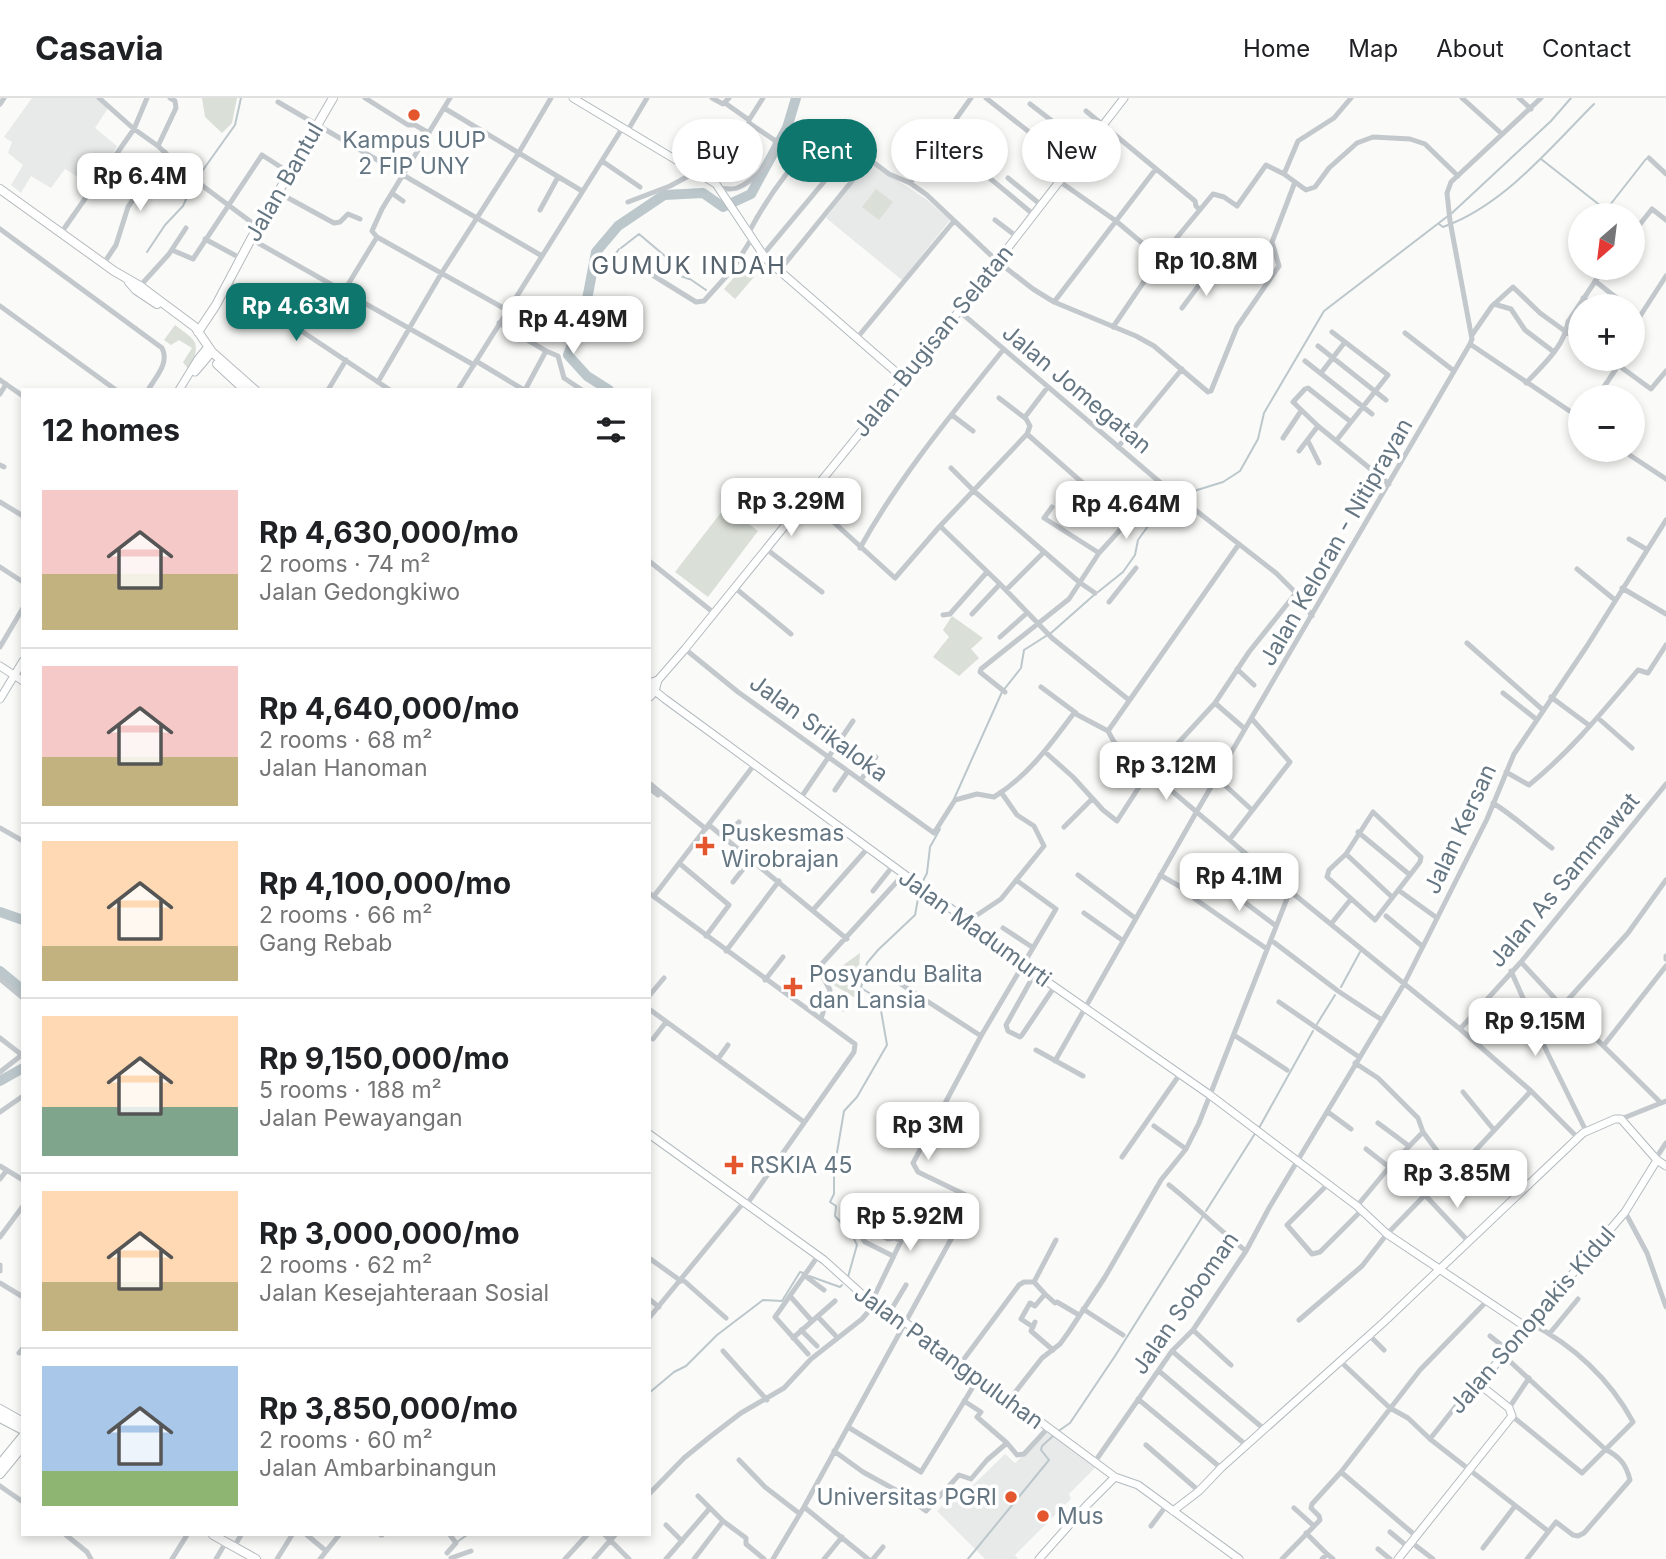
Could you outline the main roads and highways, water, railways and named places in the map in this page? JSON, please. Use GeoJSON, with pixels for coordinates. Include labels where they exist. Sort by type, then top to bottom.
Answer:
{"type":"FeatureCollection","features":[{"type":"Feature","properties":{"kind":"main road","name":"Jalan Bantul"},"geometry":{"type":"LineString","coordinates":[[196,330],[332,98]]}},
{"type":"Feature","properties":{"kind":"main road"},"geometry":{"type":"LineString","coordinates":[[0,189],[61,234],[140,286],[196,330],[234,386]]}},
{"type":"Feature","properties":{"kind":"main road","name":"Jalan Bantul"},"geometry":{"type":"LineString","coordinates":[[196,330],[229,283],[238,262]]}},
{"type":"Feature","properties":{"kind":"main road"},"geometry":{"type":"LineString","coordinates":[[127,279],[136,290],[196,330]]}},
{"type":"Feature","properties":{"kind":"main road"},"geometry":{"type":"LineString","coordinates":[[209,351],[253,388]]}},
{"type":"Feature","properties":{"kind":"main road"},"geometry":{"type":"LineString","coordinates":[[0,1409],[21,1429]]}},
{"type":"Feature","properties":{"kind":"main road"},"geometry":{"type":"LineString","coordinates":[[0,1418],[21,1429]]}},
{"type":"Feature","properties":{"kind":"main road"},"geometry":{"type":"LineString","coordinates":[[0,1464],[21,1432]]}},
{"type":"Feature","properties":{"kind":"main road"},"geometry":{"type":"LineString","coordinates":[[0,1474],[21,1432]]}},
{"type":"Feature","properties":{"kind":"main road"},"geometry":{"type":"LineString","coordinates":[[215,1536],[256,1559]]}},
{"type":"Feature","properties":{"kind":"waterway"},"geometry":{"type":"LineString","coordinates":[[147,252],[165,225],[183,206],[193,184],[235,125],[241,98]]}},
{"type":"Feature","properties":{"kind":"waterway"},"geometry":{"type":"LineString","coordinates":[[606,388],[587,376],[568,355],[585,310],[596,252],[618,226],[664,195],[703,193],[723,207],[751,194],[787,128],[796,98]]}},
{"type":"Feature","properties":{"kind":"waterway"},"geometry":{"type":"LineString","coordinates":[[1452,213],[1551,121],[1571,98]]}},
{"type":"Feature","properties":{"kind":"waterway"},"geometry":{"type":"LineString","coordinates":[[1453,223],[1473,213],[1511,186],[1594,104]]}},
{"type":"Feature","properties":{"kind":"waterway"},"geometry":{"type":"LineString","coordinates":[[1541,159],[1606,210],[1646,159]]}},
{"type":"Feature","properties":{"kind":"waterway"},"geometry":{"type":"LineString","coordinates":[[1184,499],[1194,491],[1223,482],[1240,471],[1258,439],[1264,413],[1324,311],[1448,216]]}},
{"type":"Feature","properties":{"kind":"waterway"},"geometry":{"type":"LineString","coordinates":[[1439,224],[1443,227],[1448,225]]}},
{"type":"Feature","properties":{"kind":"waterway"},"geometry":{"type":"LineString","coordinates":[[621,248],[639,234],[665,256]]}},
{"type":"Feature","properties":{"kind":"waterway"},"geometry":{"type":"LineString","coordinates":[[605,269],[619,249]]}},
{"type":"Feature","properties":{"kind":"waterway"},"geometry":{"type":"LineString","coordinates":[[667,257],[675,274],[689,279]]}},
{"type":"Feature","properties":{"kind":"waterway"},"geometry":{"type":"LineString","coordinates":[[690,279],[706,290]]}},
{"type":"Feature","properties":{"kind":"waterway"},"geometry":{"type":"LineString","coordinates":[[1098,592],[1123,572],[1135,555],[1138,540],[1148,526],[1180,502]]}},
{"type":"Feature","properties":{"kind":"waterway"},"geometry":{"type":"LineString","coordinates":[[1051,633],[1094,595]]}},
{"type":"Feature","properties":{"kind":"waterway"},"geometry":{"type":"LineString","coordinates":[[954,799],[1002,692],[1021,668],[1024,650],[1046,636]]}},
{"type":"Feature","properties":{"kind":"waterway"},"geometry":{"type":"LineString","coordinates":[[922,883],[927,873],[930,847],[940,829]]}},
{"type":"Feature","properties":{"kind":"waterway"},"geometry":{"type":"LineString","coordinates":[[848,1277],[857,1245],[835,1216],[836,1206],[830,1202],[834,1194],[834,1170],[844,1111],[857,1097],[887,1045],[879,999],[861,988],[867,963],[915,915],[920,888]]}},
{"type":"Feature","properties":{"kind":"waterway"},"geometry":{"type":"LineString","coordinates":[[0,912],[21,919]]}},
{"type":"Feature","properties":{"kind":"waterway"},"geometry":{"type":"LineString","coordinates":[[1341,987],[1360,952]]}},
{"type":"Feature","properties":{"kind":"waterway"},"geometry":{"type":"LineString","coordinates":[[0,971],[21,988]]}},
{"type":"Feature","properties":{"kind":"waterway"},"geometry":{"type":"LineString","coordinates":[[1317,1024],[1335,995]]}},
{"type":"Feature","properties":{"kind":"waterway"},"geometry":{"type":"LineString","coordinates":[[1259,1128],[1313,1031]]}},
{"type":"Feature","properties":{"kind":"waterway"},"geometry":{"type":"LineString","coordinates":[[0,1081],[21,1069]]}},
{"type":"Feature","properties":{"kind":"waterway"},"geometry":{"type":"LineString","coordinates":[[1206,1211],[1256,1132]]}},
{"type":"Feature","properties":{"kind":"waterway"},"geometry":{"type":"LineString","coordinates":[[1057,1432],[1070,1423],[1203,1216]]}},
{"type":"Feature","properties":{"kind":"waterway"},"geometry":{"type":"LineString","coordinates":[[651,1391],[674,1372],[686,1366],[717,1335],[763,1300],[782,1301],[800,1272],[804,1273]]}},
{"type":"Feature","properties":{"kind":"waterway"},"geometry":{"type":"LineString","coordinates":[[809,1276],[840,1287],[842,1285]]}},
{"type":"Feature","properties":{"kind":"waterway"},"geometry":{"type":"LineString","coordinates":[[968,1559],[1049,1460],[1041,1450],[1053,1436]]}},
{"type":"Feature","properties":{"kind":"waterway"},"geometry":{"type":"LineString","coordinates":[[457,1542],[466,1536]]}},
{"type":"Feature","properties":{"kind":"place","name":"Kampus UUP 2 FIP UNY"},"geometry":{"type":"Point","coordinates":[414,115]}},
{"type":"Feature","properties":{"kind":"place","name":"Puskesmas Wirobrajan"},"geometry":{"type":"Point","coordinates":[705,846]}},
{"type":"Feature","properties":{"kind":"place","name":"Posyandu Balita dan Lansia"},"geometry":{"type":"Point","coordinates":[793,987]}},
{"type":"Feature","properties":{"kind":"place","name":"RSKIA 45"},"geometry":{"type":"Point","coordinates":[734,1165]}},
{"type":"Feature","properties":{"kind":"place","name":"Universitas PGRI"},"geometry":{"type":"Point","coordinates":[1011,1497]}},
{"type":"Feature","properties":{"kind":"place","name":"Mus"},"geometry":{"type":"Point","coordinates":[1043,1516]}},
{"type":"Feature","properties":{"kind":"district","name":"GUMUK INDAH"},"geometry":{"type":"Point","coordinates":[689,265]}}]}
